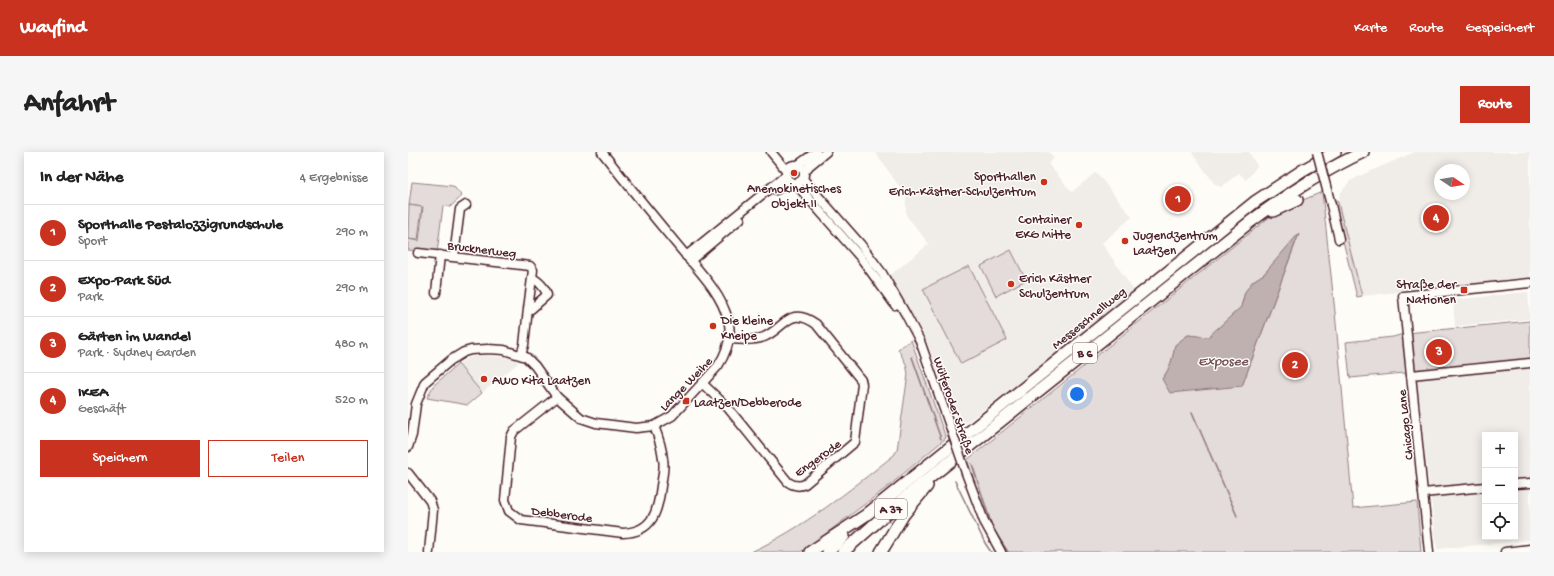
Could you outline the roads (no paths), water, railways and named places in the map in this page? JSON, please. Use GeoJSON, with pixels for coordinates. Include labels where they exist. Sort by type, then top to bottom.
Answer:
{"type":"FeatureCollection","features":[{"type":"Feature","properties":{"kind":"highway","name":"Messeschnellweg"},"geometry":{"type":"LineString","coordinates":[[866,515],[1256,202],[1303,170],[1335,152]]}},
{"type":"Feature","properties":{"kind":"highway","name":"Messeschnellweg"},"geometry":{"type":"LineString","coordinates":[[941,468],[1286,195],[1348,159],[1363,152]]}},
{"type":"Feature","properties":{"kind":"highway"},"geometry":{"type":"LineString","coordinates":[[1250,222],[1297,200]]}},
{"type":"Feature","properties":{"kind":"highway","name":"B 6"},"geometry":{"type":"LineString","coordinates":[[881,552],[904,514],[941,468]]}},
{"type":"Feature","properties":{"kind":"highway","name":"A 37"},"geometry":{"type":"LineString","coordinates":[[843,552],[941,468]]}},
{"type":"Feature","properties":{"kind":"highway","name":"B 6"},"geometry":{"type":"LineString","coordinates":[[810,552],[866,515]]}},
{"type":"Feature","properties":{"kind":"highway","name":"A 37"},"geometry":{"type":"LineString","coordinates":[[828,552],[866,515]]}},
{"type":"Feature","properties":{"kind":"street","name":"Lange Weihe"},"geometry":{"type":"LineString","coordinates":[[408,447],[412,435],[416,404],[419,393],[425,382],[446,364],[464,352],[479,349],[504,350],[526,357],[535,366],[557,397],[573,412],[588,421],[636,428],[654,426],[672,416],[703,384],[724,358],[730,339],[728,320],[722,303],[688,258],[602,152]]}},
{"type":"Feature","properties":{"kind":"street","name":"Wülferoder Straße"},"geometry":{"type":"LineString","coordinates":[[771,152],[883,282]]}},
{"type":"Feature","properties":{"kind":"street","name":"Wülferoder Straße"},"geometry":{"type":"LineString","coordinates":[[779,152],[791,174]]}},
{"type":"Feature","properties":{"kind":"street"},"geometry":{"type":"LineString","coordinates":[[688,258],[772,193],[816,152]]}},
{"type":"Feature","properties":{"kind":"street"},"geometry":{"type":"LineString","coordinates":[[791,174],[804,176],[809,166],[826,152]]}},
{"type":"Feature","properties":{"kind":"street"},"geometry":{"type":"LineString","coordinates":[[1318,152],[1339,239]]}},
{"type":"Feature","properties":{"kind":"street","name":"Wülferoder Straße"},"geometry":{"type":"LineString","coordinates":[[791,174],[802,168],[804,176],[851,232],[883,282],[916,342],[921,346],[984,521],[1001,552]]}},
{"type":"Feature","properties":{"kind":"street"},"geometry":{"type":"LineString","coordinates":[[454,256],[460,209],[466,205]]}},
{"type":"Feature","properties":{"kind":"street","name":"Brucknerweg"},"geometry":{"type":"LineString","coordinates":[[418,253],[530,266],[533,270],[532,278],[539,283],[546,291],[547,295],[531,309],[528,309]]}},
{"type":"Feature","properties":{"kind":"street"},"geometry":{"type":"LineString","coordinates":[[436,293],[440,255]]}},
{"type":"Feature","properties":{"kind":"street"},"geometry":{"type":"LineString","coordinates":[[521,355],[524,345],[532,278]]}},
{"type":"Feature","properties":{"kind":"street","name":"Chicago Lane"},"geometry":{"type":"LineString","coordinates":[[1429,552],[1403,296],[1530,283]]}},
{"type":"Feature","properties":{"kind":"street","name":"Engerode"},"geometry":{"type":"LineString","coordinates":[[703,384],[728,408],[792,485],[801,486],[805,484],[856,442],[862,384],[861,380],[816,324],[806,318],[795,317],[786,320],[763,338],[730,339]]}},
{"type":"Feature","properties":{"kind":"street"},"geometry":{"type":"LineString","coordinates":[[1411,375],[1530,363]]}},
{"type":"Feature","properties":{"kind":"street","name":"Debberode"},"geometry":{"type":"LineString","coordinates":[[557,397],[514,431],[510,437],[504,500],[509,511],[522,520],[623,533],[634,531],[646,525],[656,512],[664,459],[654,426]]}},
{"type":"Feature","properties":{"kind":"street"},"geometry":{"type":"LineString","coordinates":[[408,473],[430,501],[433,510],[429,552]]}},
{"type":"Feature","properties":{"kind":"street"},"geometry":{"type":"LineString","coordinates":[[1518,484],[1530,482]]}},
{"type":"Feature","properties":{"kind":"street"},"geometry":{"type":"LineString","coordinates":[[1423,493],[1482,487]]}},
{"type":"Feature","properties":{"kind":"street"},"geometry":{"type":"LineString","coordinates":[[1505,552],[1530,550]]}},
{"type":"Feature","properties":{"kind":"water","name":"Exposee"},"geometry":{"type":"Polygon","coordinates":[[[1299,233],[1242,386],[1170,393],[1162,379],[1171,363],[1175,345],[1188,335],[1208,337],[1241,307],[1245,292],[1253,281],[1264,274],[1299,233]]]}},
{"type":"Feature","properties":{"kind":"waterway"},"geometry":{"type":"LineString","coordinates":[[912,357],[941,439]]}},
{"type":"Feature","properties":{"kind":"waterway"},"geometry":{"type":"LineString","coordinates":[[1192,412],[1237,516]]}},
{"type":"Feature","properties":{"kind":"waterway"},"geometry":{"type":"LineString","coordinates":[[972,464],[993,529],[1008,552]]}},
{"type":"Feature","properties":{"kind":"waterway"},"geometry":{"type":"LineString","coordinates":[[955,481],[985,543],[991,552]]}},
{"type":"Feature","properties":{"kind":"place","name":"Anemokinetisches Objekt II"},"geometry":{"type":"Point","coordinates":[794,173]}},
{"type":"Feature","properties":{"kind":"place","name":"Sporthallen Erich-Kästner-Schulzentrum"},"geometry":{"type":"Point","coordinates":[1044,182]}},
{"type":"Feature","properties":{"kind":"place","name":"Sporthalle Pestalozzigrundschule"},"geometry":{"type":"Point","coordinates":[1178,199]}},
{"type":"Feature","properties":{"kind":"place","name":"IKEA"},"geometry":{"type":"Point","coordinates":[1436,218]}},
{"type":"Feature","properties":{"kind":"place","name":"Container EKG Mitte"},"geometry":{"type":"Point","coordinates":[1079,225]}},
{"type":"Feature","properties":{"kind":"place","name":"Jugendzentrum Laatzen"},"geometry":{"type":"Point","coordinates":[1125,241]}},
{"type":"Feature","properties":{"kind":"place","name":"Erich Kästner Schulzentrum"},"geometry":{"type":"Point","coordinates":[1011,284]}},
{"type":"Feature","properties":{"kind":"place","name":"Straße der Nationen"},"geometry":{"type":"Point","coordinates":[1464,290]}},
{"type":"Feature","properties":{"kind":"place","name":"Die kleine Kneipe"},"geometry":{"type":"Point","coordinates":[713,326]}},
{"type":"Feature","properties":{"kind":"place","name":"Gärten im Wandel"},"geometry":{"type":"Point","coordinates":[1439,352]}},
{"type":"Feature","properties":{"kind":"place","name":"Expo-Park Süd"},"geometry":{"type":"Point","coordinates":[1295,365]}},
{"type":"Feature","properties":{"kind":"place","name":"AWO Kita Laatzen"},"geometry":{"type":"Point","coordinates":[484,379]}},
{"type":"Feature","properties":{"kind":"place","name":"Laatzen/Debberode"},"geometry":{"type":"Point","coordinates":[686,401]}}]}
